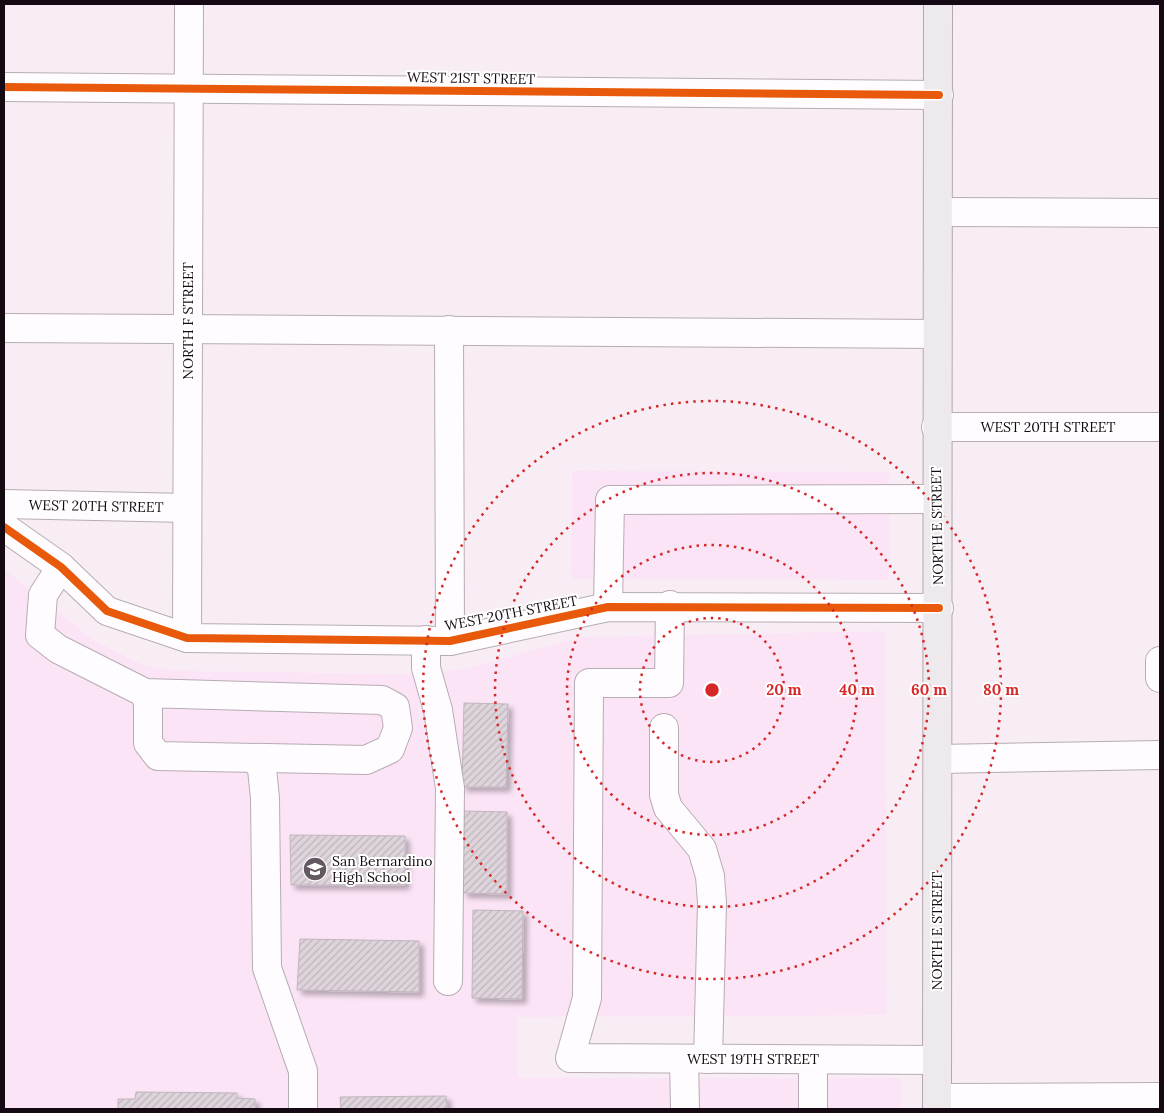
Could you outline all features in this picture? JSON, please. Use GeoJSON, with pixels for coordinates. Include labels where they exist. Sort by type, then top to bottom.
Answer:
{"type":"FeatureCollection","features":[{"type":"Feature","properties":{"kind":"main road","name":"NORTH E STREET"},"geometry":{"type":"LineString","coordinates":[[937,1104],[938,608],[936,427],[938,4]]}},
{"type":"Feature","properties":{"kind":"street","name":"NORTH F STREET"},"geometry":{"type":"LineString","coordinates":[[187,638],[189,4]]}},
{"type":"Feature","properties":{"kind":"street","name":"WEST 21ST STREET"},"geometry":{"type":"LineString","coordinates":[[4,87],[188,87],[939,95]]}},
{"type":"Feature","properties":{"kind":"street"},"geometry":{"type":"LineString","coordinates":[[938,212],[1160,213]]}},
{"type":"Feature","properties":{"kind":"street"},"geometry":{"type":"LineString","coordinates":[[4,328],[937,334]]}},
{"type":"Feature","properties":{"kind":"street"},"geometry":{"type":"LineString","coordinates":[[448,981],[450,788],[438,710],[426,668],[438,640],[449,330]]}},
{"type":"Feature","properties":{"kind":"street","name":"WEST 20TH STREET"},"geometry":{"type":"LineString","coordinates":[[936,427],[1160,427]]}},
{"type":"Feature","properties":{"kind":"street"},"geometry":{"type":"LineString","coordinates":[[608,607],[610,500],[937,499]]}},
{"type":"Feature","properties":{"kind":"street","name":"WEST 20TH STREET"},"geometry":{"type":"LineString","coordinates":[[4,504],[187,508]]}},
{"type":"Feature","properties":{"kind":"street","name":"WEST 20TH STREET"},"geometry":{"type":"LineString","coordinates":[[4,527],[61,567],[107,611],[187,638],[438,640],[608,607],[670,605],[938,608]]}},
{"type":"Feature","properties":{"kind":"street"},"geometry":{"type":"LineString","coordinates":[[61,567],[43,595],[40,635],[58,649],[145,693],[382,700],[395,707]]}},
{"type":"Feature","properties":{"kind":"street","name":"WEST 19TH STREET"},"geometry":{"type":"LineString","coordinates":[[670,605],[670,683],[590,683],[587,998],[570,1058],[936,1060]]}},
{"type":"Feature","properties":{"kind":"street"},"geometry":{"type":"LineString","coordinates":[[1160,662],[1160,678]]}},
{"type":"Feature","properties":{"kind":"street"},"geometry":{"type":"LineString","coordinates":[[395,707],[432,690]]}},
{"type":"Feature","properties":{"kind":"street"},"geometry":{"type":"LineString","coordinates":[[145,693],[148,704],[148,743],[158,756],[366,760],[390,749],[398,728],[395,707]]}},
{"type":"Feature","properties":{"kind":"street"},"geometry":{"type":"LineString","coordinates":[[664,728],[664,795],[668,808],[702,849],[710,876],[712,903],[696,1059],[686,1109]]}},
{"type":"Feature","properties":{"kind":"street"},"geometry":{"type":"LineString","coordinates":[[938,759],[1160,754]]}},
{"type":"Feature","properties":{"kind":"street"},"geometry":{"type":"LineString","coordinates":[[255,758],[262,769],[265,798],[267,968],[303,1071],[303,1109]]}},
{"type":"Feature","properties":{"kind":"street"},"geometry":{"type":"LineString","coordinates":[[813,1060],[813,1109]]}},
{"type":"Feature","properties":{"kind":"street"},"geometry":{"type":"LineString","coordinates":[[937,1104],[1160,1097]]}},
{"type":"Feature","properties":{"kind":"shaded area"},"geometry":{"type":"Polygon","coordinates":[[[572,471],[889,472],[889,580],[571,579],[572,471]]]}},
{"type":"Feature","properties":{"kind":"shaded area","name":"San Bernardino High School"},"geometry":{"type":"Polygon","coordinates":[[[4,569],[95,641],[141,664],[174,671],[403,674],[465,669],[581,637],[885,631],[887,1015],[517,1017],[517,1078],[901,1078],[901,1109],[4,1109],[4,569]]]}},
{"type":"Feature","properties":{"kind":"building"},"geometry":{"type":"Polygon","coordinates":[[[464,703],[508,704],[506,787],[462,787],[464,703]]]}},
{"type":"Feature","properties":{"kind":"building"},"geometry":{"type":"Polygon","coordinates":[[[464,811],[507,812],[507,894],[463,893],[464,811]]]}},
{"type":"Feature","properties":{"kind":"building"},"geometry":{"type":"Polygon","coordinates":[[[290,835],[405,836],[405,885],[291,885],[290,835]]]}},
{"type":"Feature","properties":{"kind":"building"},"geometry":{"type":"Polygon","coordinates":[[[473,910],[523,911],[522,999],[472,998],[473,910]]]}},
{"type":"Feature","properties":{"kind":"building"},"geometry":{"type":"Polygon","coordinates":[[[300,939],[419,941],[419,992],[297,990],[300,939]]]}},
{"type":"Feature","properties":{"kind":"building"},"geometry":{"type":"Polygon","coordinates":[[[136,1092],[237,1093],[237,1098],[255,1099],[255,1109],[118,1109],[118,1099],[135,1099],[136,1092]]]}},
{"type":"Feature","properties":{"kind":"building"},"geometry":{"type":"Polygon","coordinates":[[[446,1096],[447,1109],[341,1109],[340,1097],[446,1096]]]}},
{"type":"Feature","properties":{"kind":"cycle path"},"geometry":{"type":"LineString","coordinates":[[4,87],[939,95]]}},
{"type":"Feature","properties":{"kind":"cycle path"},"geometry":{"type":"LineString","coordinates":[[4,527],[61,567],[107,611],[187,638],[450,641],[608,607],[939,608]]}},
{"type":"Feature","properties":{"kind":"place","name":"San Bernardino High School"},"geometry":{"type":"Point","coordinates":[315,869]}}]}
